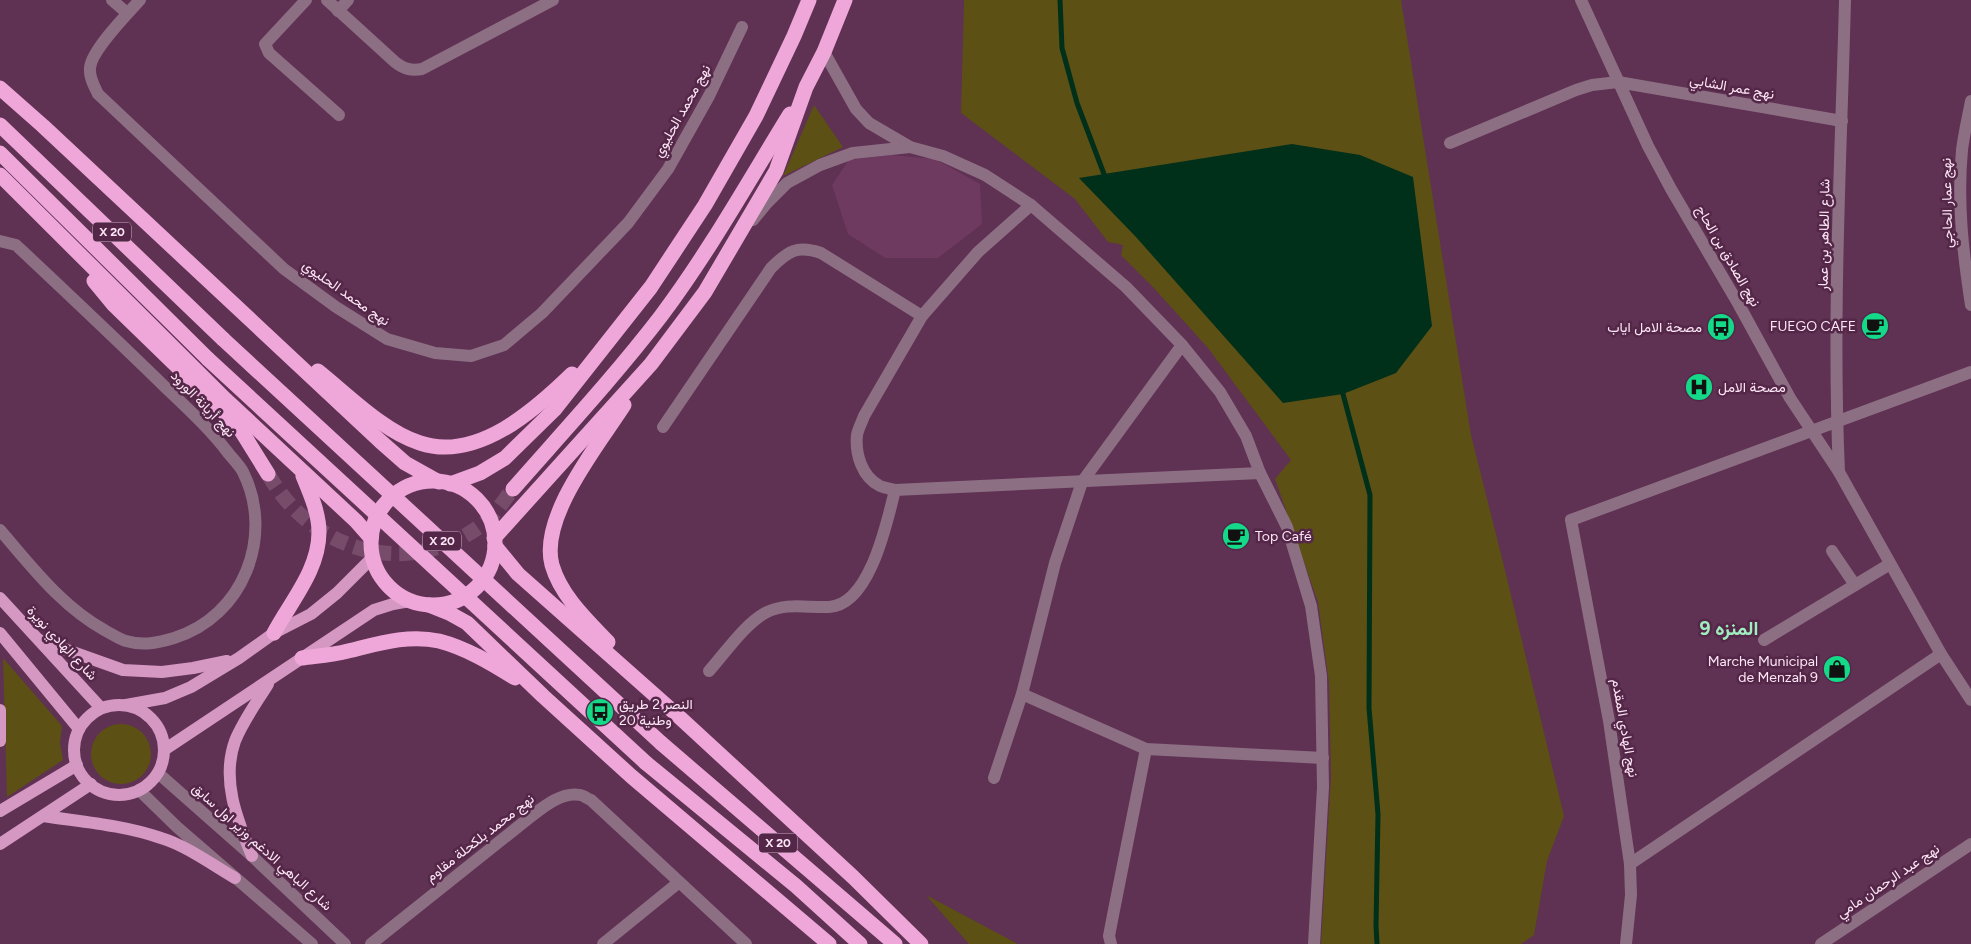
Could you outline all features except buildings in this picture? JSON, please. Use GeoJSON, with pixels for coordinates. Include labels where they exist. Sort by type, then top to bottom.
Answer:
{"type":"FeatureCollection","features":[{"type":"Feature","properties":{"kind":"highway"},"geometry":{"type":"LineString","coordinates":[[809,0],[752,124],[705,205],[657,279],[554,410],[505,458],[480,473],[444,483],[419,483],[401,490],[386,502],[376,519],[371,538],[372,558],[380,576],[393,591],[410,601],[429,605],[467,623],[631,776],[829,944]]}},
{"type":"Feature","properties":{"kind":"highway"},"geometry":{"type":"LineString","coordinates":[[513,489],[662,314],[712,241],[806,87],[824,52],[846,0]]}},
{"type":"Feature","properties":{"kind":"highway"},"geometry":{"type":"LineString","coordinates":[[676,714],[577,609],[552,565],[550,546],[553,526],[560,506],[651,364],[705,292],[776,171],[806,87]]}},
{"type":"Feature","properties":{"kind":"highway"},"geometry":{"type":"LineString","coordinates":[[0,88],[380,441],[405,462],[444,483],[467,492],[481,504],[490,520],[495,542],[491,565],[481,582],[466,596],[449,604],[429,605]]}},
{"type":"Feature","properties":{"kind":"highway","name":"X 20"},"geometry":{"type":"LineString","coordinates":[[0,124],[223,339],[661,744],[895,944]]}},
{"type":"Feature","properties":{"kind":"highway","name":"X 20"},"geometry":{"type":"LineString","coordinates":[[0,153],[208,360],[646,763],[796,886],[860,944]]}},
{"type":"Feature","properties":{"kind":"highway"},"geometry":{"type":"LineString","coordinates":[[0,175],[113,304],[217,405],[242,432],[268,474]]}},
{"type":"Feature","properties":{"kind":"highway"},"geometry":{"type":"LineString","coordinates":[[14,190],[225,400],[356,521],[371,538]]}},
{"type":"Feature","properties":{"kind":"highway"},"geometry":{"type":"LineString","coordinates":[[217,289],[382,423],[421,444],[437,446],[459,447],[478,442],[504,429],[547,399],[616,331]]}},
{"type":"Feature","properties":{"kind":"highway"},"geometry":{"type":"LineString","coordinates":[[495,542],[651,364]]}},
{"type":"Feature","properties":{"kind":"highway"},"geometry":{"type":"LineString","coordinates":[[274,633],[315,560],[319,531],[314,504],[302,472]]}},
{"type":"Feature","properties":{"kind":"highway"},"geometry":{"type":"LineString","coordinates":[[495,542],[518,574],[676,714],[853,877],[921,944]]}},
{"type":"Feature","properties":{"kind":"highway"},"geometry":{"type":"LineString","coordinates":[[302,658],[346,652],[373,644],[398,640],[438,641],[468,651],[544,696]]}},
{"type":"Feature","properties":{"kind":"main road"},"geometry":{"type":"LineString","coordinates":[[126,705],[141,710],[153,720],[162,734],[163,762],[158,773],[150,783],[139,790],[127,794],[114,794],[102,791],[90,784],[77,765],[74,747],[79,729],[89,717],[101,708],[165,698],[191,687],[239,658],[274,633],[310,614],[337,593],[372,558]]}},
{"type":"Feature","properties":{"kind":"main road","name":"شارع الهادي نويرة"},"geometry":{"type":"LineString","coordinates":[[0,598],[101,708]]}},
{"type":"Feature","properties":{"kind":"main road"},"geometry":{"type":"LineString","coordinates":[[164,750],[374,610],[410,601]]}},
{"type":"Feature","properties":{"kind":"main road"},"geometry":{"type":"LineString","coordinates":[[0,633],[79,729]]}},
{"type":"Feature","properties":{"kind":"main road"},"geometry":{"type":"LineString","coordinates":[[39,640],[123,670],[162,672],[193,668],[239,658]]}},
{"type":"Feature","properties":{"kind":"main road"},"geometry":{"type":"LineString","coordinates":[[252,856],[238,823],[231,797],[230,767],[235,741],[248,716],[272,679]]}},
{"type":"Feature","properties":{"kind":"main road"},"geometry":{"type":"LineString","coordinates":[[0,710],[0,741]]}},
{"type":"Feature","properties":{"kind":"main road"},"geometry":{"type":"LineString","coordinates":[[0,811],[77,765]]}},
{"type":"Feature","properties":{"kind":"main road"},"geometry":{"type":"LineString","coordinates":[[0,844],[90,784]]}},
{"type":"Feature","properties":{"kind":"main road"},"geometry":{"type":"LineString","coordinates":[[44,816],[102,824],[162,838],[192,852],[235,878]]}},
{"type":"Feature","properties":{"kind":"street"},"geometry":{"type":"LineString","coordinates":[[112,0],[127,14]]}},
{"type":"Feature","properties":{"kind":"street","name":"نهج محمد الحليوي"},"geometry":{"type":"LineString","coordinates":[[140,0],[93,56],[89,69],[92,83],[98,94],[284,268],[336,307],[386,340],[435,353],[471,356],[504,345],[542,313],[628,223],[668,169],[709,96],[742,27]]}},
{"type":"Feature","properties":{"kind":"street"},"geometry":{"type":"LineString","coordinates":[[306,0],[265,44],[269,53],[339,115]]}},
{"type":"Feature","properties":{"kind":"street"},"geometry":{"type":"LineString","coordinates":[[327,0],[402,68],[413,71],[422,69],[553,0]]}},
{"type":"Feature","properties":{"kind":"street"},"geometry":{"type":"LineString","coordinates":[[338,11],[348,0]]}},
{"type":"Feature","properties":{"kind":"street","name":"نهج الصادق بن الحاج"},"geometry":{"type":"LineString","coordinates":[[1581,0],[1618,82],[1671,189],[1811,431],[1839,472],[1941,654],[1971,700]]}},
{"type":"Feature","properties":{"kind":"street","name":"شارع الطاهر بن عمار"},"geometry":{"type":"LineString","coordinates":[[1839,472],[1837,421],[1845,0]]}},
{"type":"Feature","properties":{"kind":"street"},"geometry":{"type":"LineString","coordinates":[[824,52],[856,109],[869,123],[910,147],[944,156],[985,175],[1031,205],[1126,287],[1182,345],[1220,392],[1246,436],[1260,473],[1287,527],[1311,606],[1321,676],[1324,787],[1314,944]]}},
{"type":"Feature","properties":{"kind":"street","name":"نهج عمر الشابي"},"geometry":{"type":"LineString","coordinates":[[1450,143],[1576,90],[1592,85],[1618,82],[1842,121]]}},
{"type":"Feature","properties":{"kind":"street","name":"نهج عمار الحاجي"},"geometry":{"type":"LineString","coordinates":[[1971,101],[1962,150],[1960,213],[1963,252],[1971,304]]}},
{"type":"Feature","properties":{"kind":"street"},"geometry":{"type":"LineString","coordinates":[[728,253],[767,203],[787,183],[820,165],[853,153],[910,147]]}},
{"type":"Feature","properties":{"kind":"street"},"geometry":{"type":"LineString","coordinates":[[1031,205],[978,252],[922,316],[864,416],[857,433],[857,449],[862,466],[869,477],[880,486],[896,490],[1260,473]]}},
{"type":"Feature","properties":{"kind":"street","name":"نهج أريانة الورود"},"geometry":{"type":"LineString","coordinates":[[0,241],[16,245],[213,433],[242,472],[254,501],[257,525],[254,551],[241,583],[224,607],[204,625],[157,644],[125,641],[85,618],[52,591],[0,530]]}},
{"type":"Feature","properties":{"kind":"street"},"geometry":{"type":"LineString","coordinates":[[663,427],[771,268],[783,256],[794,250],[807,248],[821,252],[922,316]]}},
{"type":"Feature","properties":{"kind":"street"},"geometry":{"type":"LineString","coordinates":[[994,778],[1022,694],[1055,563],[1082,482],[1182,345]]}},
{"type":"Feature","properties":{"kind":"street"},"geometry":{"type":"LineString","coordinates":[[1811,431],[1971,372]]}},
{"type":"Feature","properties":{"kind":"street","name":"نهج الهادي المقدم"},"geometry":{"type":"LineString","coordinates":[[1626,944],[1631,896],[1630,864],[1610,730],[1571,520],[1811,431]]}},
{"type":"Feature","properties":{"kind":"street"},"geometry":{"type":"LineString","coordinates":[[709,671],[748,627],[765,614],[786,606],[831,607],[844,603],[854,596],[876,558],[896,490]]}},
{"type":"Feature","properties":{"kind":"street"},"geometry":{"type":"LineString","coordinates":[[1832,551],[1855,585]]}},
{"type":"Feature","properties":{"kind":"street"},"geometry":{"type":"LineString","coordinates":[[1764,640],[1890,564]]}},
{"type":"Feature","properties":{"kind":"street"},"geometry":{"type":"LineString","coordinates":[[1630,864],[1941,654]]}},
{"type":"Feature","properties":{"kind":"street"},"geometry":{"type":"LineString","coordinates":[[1022,694],[1146,749],[1323,758]]}},
{"type":"Feature","properties":{"kind":"street"},"geometry":{"type":"LineString","coordinates":[[1111,944],[1109,936],[1146,749]]}},
{"type":"Feature","properties":{"kind":"street","name":"شارع الباهي الادغم وزير اول سابق"},"geometry":{"type":"LineString","coordinates":[[158,773],[252,856],[346,944]]}},
{"type":"Feature","properties":{"kind":"street"},"geometry":{"type":"LineString","coordinates":[[139,790],[177,827],[312,944]]}},
{"type":"Feature","properties":{"kind":"street","name":"نهج محمد بلكحلة مقاوم"},"geometry":{"type":"LineString","coordinates":[[371,944],[551,802],[567,796],[580,795],[591,800],[678,883],[746,944]]}},
{"type":"Feature","properties":{"kind":"street","name":"نهج عبد الرحمان مامي"},"geometry":{"type":"LineString","coordinates":[[1821,944],[1971,844]]}},
{"type":"Feature","properties":{"kind":"street"},"geometry":{"type":"LineString","coordinates":[[603,944],[678,883]]}},
{"type":"Feature","properties":{"kind":"shaded area"},"geometry":{"type":"Polygon","coordinates":[[[964,0],[1401,0],[1471,435],[1564,816],[1547,861],[1534,935],[1521,944],[1321,944],[1331,776],[1329,683],[1318,602],[1275,479],[1291,460],[1208,348],[1121,255],[1123,245],[1108,242],[1075,199],[961,113],[964,0]]]}},
{"type":"Feature","properties":{"kind":"shaded area"},"geometry":{"type":"Polygon","coordinates":[[[814,105],[843,147],[783,176],[814,105]]]}},
{"type":"Feature","properties":{"kind":"shaded area"},"geometry":{"type":"Polygon","coordinates":[[[1292,144],[1360,155],[1413,177],[1432,326],[1396,373],[1343,394],[1283,403],[1136,237],[1079,178],[1292,144]]]}},
{"type":"Feature","properties":{"kind":"shaded area"},"geometry":{"type":"Polygon","coordinates":[[[891,155],[935,159],[980,184],[982,224],[938,258],[885,258],[848,234],[832,185],[849,160],[891,155]]]}},
{"type":"Feature","properties":{"kind":"shaded area"},"geometry":{"type":"Polygon","coordinates":[[[3,658],[62,726],[60,743],[63,760],[7,797],[3,658]]]}},
{"type":"Feature","properties":{"kind":"shaded area"},"geometry":{"type":"Polygon","coordinates":[[[121,724],[137,729],[142,733],[146,738],[151,754],[146,770],[142,775],[137,779],[121,784],[105,779],[100,775],[96,770],[91,754],[96,738],[100,733],[105,729],[121,724]]]}},
{"type":"Feature","properties":{"kind":"shaded area"},"geometry":{"type":"Polygon","coordinates":[[[926,895],[1018,944],[969,944],[926,895]]]}},
{"type":"Feature","properties":{"kind":"waterway"},"geometry":{"type":"LineString","coordinates":[[1060,0],[1062,48],[1077,103],[1104,174]]}},
{"type":"Feature","properties":{"kind":"waterway"},"geometry":{"type":"LineString","coordinates":[[1343,394],[1370,495],[1369,708],[1378,814],[1377,944]]}},
{"type":"Feature","properties":{"kind":"tunnel"},"geometry":{"type":"LineString","coordinates":[[268,474],[287,501],[310,523],[336,539],[365,550],[394,554],[425,551],[454,541],[483,524],[513,489]]}},
{"type":"Feature","properties":{"kind":"place","name":"FUEGO CAFE"},"geometry":{"type":"Point","coordinates":[1875,326]}},
{"type":"Feature","properties":{"kind":"place","name":"مصحة الامل اياب"},"geometry":{"type":"Point","coordinates":[1721,327]}},
{"type":"Feature","properties":{"kind":"place","name":"مصحة الامل"},"geometry":{"type":"Point","coordinates":[1699,387]}},
{"type":"Feature","properties":{"kind":"place","name":"Top Café"},"geometry":{"type":"Point","coordinates":[1236,536]}},
{"type":"Feature","properties":{"kind":"place","name":"Marche Municipal de Menzah 9"},"geometry":{"type":"Point","coordinates":[1837,669]}},
{"type":"Feature","properties":{"kind":"place","name":"النصر 2 طريق وطنية 20"},"geometry":{"type":"Point","coordinates":[600,712]}},
{"type":"Feature","properties":{"kind":"district","name":"المنزه 9"},"geometry":{"type":"Point","coordinates":[1729,628]}}]}
